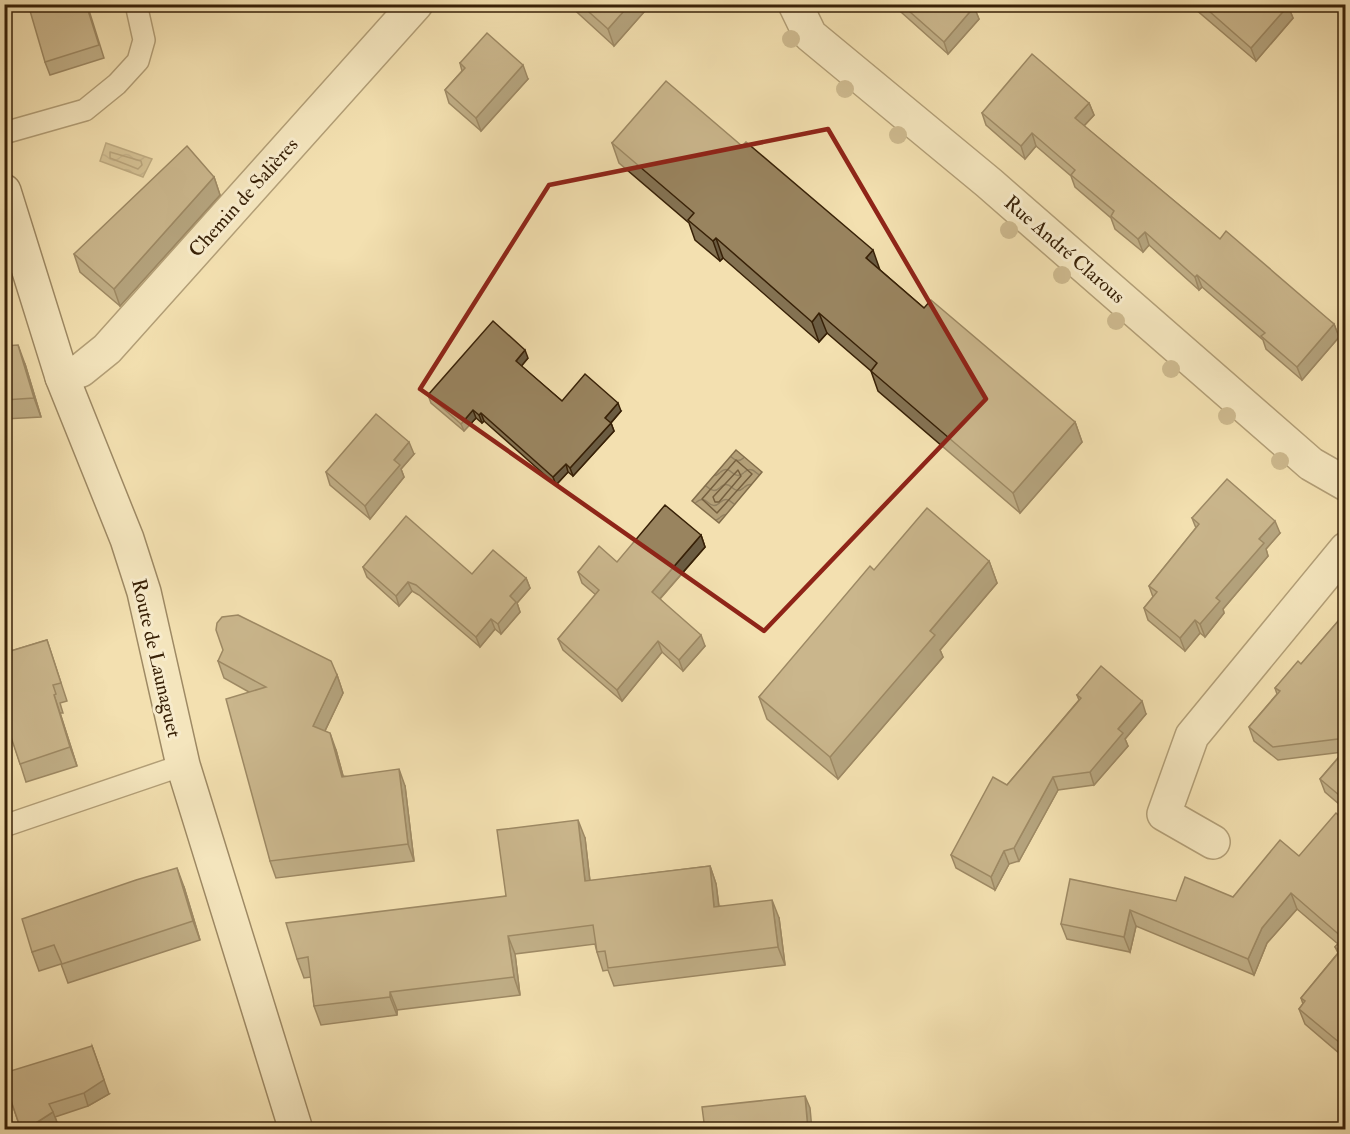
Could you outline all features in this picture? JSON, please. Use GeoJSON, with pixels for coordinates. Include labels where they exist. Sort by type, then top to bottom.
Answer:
{"type":"FeatureCollection","features":[{"type":"Feature","properties":{"kind":"street","name":"Chemin de Salières"},"geometry":{"type":"LineString","coordinates":[[62,377],[81,370],[107,349],[416,4]]}},
{"type":"Feature","properties":{"kind":"street","name":"Rue André Clarous"},"geometry":{"type":"LineString","coordinates":[[795,4],[810,35],[989,183],[1311,464],[1346,484]]}},
{"type":"Feature","properties":{"kind":"street","name":"Route de Launaguet"},"geometry":{"type":"LineString","coordinates":[[4,191],[62,377],[127,539],[144,592],[183,765],[296,1130]]}},
{"type":"Feature","properties":{"kind":"street"},"geometry":{"type":"LineString","coordinates":[[1213,842],[1164,814],[1192,736],[1346,549]]}},
{"type":"Feature","properties":{"kind":"lane"},"geometry":{"type":"LineString","coordinates":[[4,133],[85,110],[117,84],[138,61],[144,40],[136,4]]}},
{"type":"Feature","properties":{"kind":"lane"},"geometry":{"type":"LineString","coordinates":[[4,826],[183,765]]}},
{"type":"Feature","properties":{"kind":"highlighted area"},"geometry":{"type":"Polygon","coordinates":[[[828,129],[986,399],[764,631],[420,389],[549,185],[828,129]]]}},
{"type":"Feature","properties":{"kind":"water"},"geometry":{"type":"Polygon","coordinates":[[[106,143],[152,159],[143,177],[100,161],[106,143]]]}},
{"type":"Feature","properties":{"kind":"water"},"geometry":{"type":"Polygon","coordinates":[[[736,450],[762,472],[719,523],[692,501],[736,450]]]}},
{"type":"Feature","properties":{"kind":"building"},"geometry":{"type":"Polygon","coordinates":[[[28,4],[86,4],[99,45],[45,62],[28,4]]]}},
{"type":"Feature","properties":{"kind":"building"},"geometry":{"type":"Polygon","coordinates":[[[580,4],[630,4],[608,29],[580,4]]]}},
{"type":"Feature","properties":{"kind":"building"},"geometry":{"type":"Polygon","coordinates":[[[901,4],[972,4],[974,7],[944,42],[901,4]]]}},
{"type":"Feature","properties":{"kind":"building"},"geometry":{"type":"Polygon","coordinates":[[[1201,4],[1287,4],[1288,6],[1251,48],[1201,4]]]}},
{"type":"Feature","properties":{"kind":"building"},"geometry":{"type":"Polygon","coordinates":[[[487,33],[523,65],[476,118],[445,90],[465,68],[460,63],[487,33]]]}},
{"type":"Feature","properties":{"kind":"building"},"geometry":{"type":"Polygon","coordinates":[[[1032,54],[1089,103],[1075,118],[1220,239],[1226,231],[1334,324],[1297,367],[1261,336],[1265,333],[1197,275],[1195,277],[1145,232],[1138,239],[1111,216],[1114,211],[1071,175],[1075,170],[1032,133],[1021,146],[982,113],[1032,54]]]}},
{"type":"Feature","properties":{"kind":"building"},"geometry":{"type":"Polygon","coordinates":[[[666,81],[742,146],[746,142],[873,250],[866,258],[924,308],[931,300],[1075,422],[1013,493],[871,371],[877,363],[819,313],[812,322],[716,238],[713,241],[688,220],[694,213],[612,143],[666,81]]]}},
{"type":"Feature","properties":{"kind":"building"},"geometry":{"type":"Polygon","coordinates":[[[187,146],[214,177],[114,289],[74,254],[187,146]]]}},
{"type":"Feature","properties":{"kind":"building"},"geometry":{"type":"Polygon","coordinates":[[[493,321],[525,350],[516,361],[562,401],[585,374],[618,403],[605,418],[611,423],[570,468],[566,464],[553,477],[481,413],[479,415],[473,410],[461,424],[428,395],[493,321]]]}},
{"type":"Feature","properties":{"kind":"building"},"geometry":{"type":"Polygon","coordinates":[[[18,345],[34,398],[4,400],[4,346],[18,345]]]}},
{"type":"Feature","properties":{"kind":"building"},"geometry":{"type":"Polygon","coordinates":[[[376,414],[409,442],[394,460],[400,465],[365,506],[326,472],[376,414]]]}},
{"type":"Feature","properties":{"kind":"building"},"geometry":{"type":"Polygon","coordinates":[[[1227,479],[1275,521],[1259,539],[1264,543],[1216,598],[1220,601],[1200,624],[1195,620],[1180,638],[1144,608],[1157,592],[1149,586],[1199,524],[1192,518],[1227,479]]]}},
{"type":"Feature","properties":{"kind":"building"},"geometry":{"type":"Polygon","coordinates":[[[665,505],[701,535],[652,592],[701,635],[679,660],[658,641],[617,690],[558,639],[599,590],[578,572],[599,546],[617,562],[665,505]]]}},
{"type":"Feature","properties":{"kind":"building"},"geometry":{"type":"Polygon","coordinates":[[[927,508],[989,561],[930,631],[935,635],[830,757],[759,697],[870,566],[874,570],[927,508]]]}},
{"type":"Feature","properties":{"kind":"building"},"geometry":{"type":"Polygon","coordinates":[[[406,516],[472,574],[493,550],[526,578],[510,596],[516,602],[498,624],[491,619],[476,637],[416,585],[408,582],[396,596],[363,567],[406,516]]]}},
{"type":"Feature","properties":{"kind":"building"},"geometry":{"type":"Polygon","coordinates":[[[1346,612],[1346,738],[1273,747],[1249,727],[1280,691],[1275,688],[1298,661],[1301,664],[1346,612]]]}},
{"type":"Feature","properties":{"kind":"building"},"geometry":{"type":"Polygon","coordinates":[[[238,615],[331,661],[337,675],[313,726],[330,733],[342,777],[399,769],[408,844],[270,861],[226,699],[266,687],[218,661],[223,650],[216,630],[217,623],[222,617],[238,615]]]}},
{"type":"Feature","properties":{"kind":"building"},"geometry":{"type":"Polygon","coordinates":[[[47,640],[61,683],[53,685],[56,694],[54,695],[70,747],[20,764],[4,716],[4,653],[47,640]]]}},
{"type":"Feature","properties":{"kind":"building"},"geometry":{"type":"Polygon","coordinates":[[[1101,666],[1142,701],[1118,729],[1123,733],[1090,772],[1053,777],[1014,848],[1004,851],[991,877],[951,855],[993,777],[1007,785],[1081,698],[1077,695],[1101,666]]]}},
{"type":"Feature","properties":{"kind":"building"},"geometry":{"type":"Polygon","coordinates":[[[1346,749],[1346,801],[1320,779],[1346,749]]]}},
{"type":"Feature","properties":{"kind":"building"},"geometry":{"type":"Polygon","coordinates":[[[1336,813],[1346,822],[1346,1048],[1299,1009],[1305,1001],[1301,998],[1340,951],[1335,947],[1343,938],[1291,893],[1262,928],[1248,959],[1130,910],[1124,937],[1061,924],[1070,879],[1176,901],[1185,877],[1233,897],[1280,840],[1299,856],[1336,813]]]}},
{"type":"Feature","properties":{"kind":"building"},"geometry":{"type":"Polygon","coordinates":[[[578,820],[585,881],[710,866],[714,907],[772,900],[778,947],[608,968],[605,951],[597,952],[593,925],[508,936],[514,977],[390,992],[390,997],[314,1006],[308,957],[297,959],[286,923],[506,896],[497,830],[578,820]]]}},
{"type":"Feature","properties":{"kind":"building"},"geometry":{"type":"Polygon","coordinates":[[[177,868],[193,921],[62,964],[54,945],[32,952],[22,919],[177,868]]]}},
{"type":"Feature","properties":{"kind":"building"},"geometry":{"type":"Polygon","coordinates":[[[92,1046],[104,1080],[84,1093],[49,1104],[53,1112],[25,1130],[21,1130],[4,1080],[4,1073],[92,1046]]]}},
{"type":"Feature","properties":{"kind":"building"},"geometry":{"type":"Polygon","coordinates":[[[805,1096],[808,1130],[705,1130],[702,1107],[805,1096]]]}}]}
